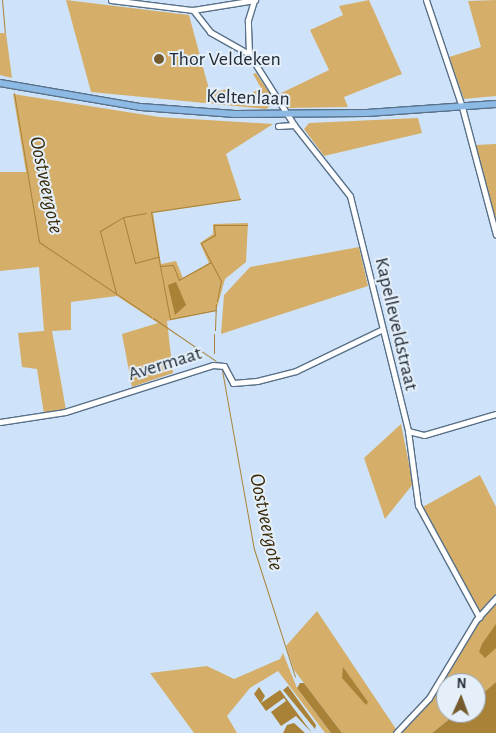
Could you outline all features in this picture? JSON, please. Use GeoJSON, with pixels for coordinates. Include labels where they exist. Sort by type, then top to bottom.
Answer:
{"type":"FeatureCollection","features":[{"type":"Feature","properties":{"kind":"main road","name":"Keltenlaan"},"geometry":{"type":"LineString","coordinates":[[0,83],[151,108],[288,116],[496,104]]}},
{"type":"Feature","properties":{"kind":"street"},"geometry":{"type":"LineString","coordinates":[[111,0],[193,10],[254,0],[248,20],[249,54]]}},
{"type":"Feature","properties":{"kind":"street"},"geometry":{"type":"LineString","coordinates":[[426,0],[462,106],[496,235]]}},
{"type":"Feature","properties":{"kind":"street"},"geometry":{"type":"LineString","coordinates":[[193,10],[210,32],[249,54]]}},
{"type":"Feature","properties":{"kind":"street","name":"Kapelleveldstraat"},"geometry":{"type":"LineString","coordinates":[[249,54],[294,126],[354,205],[381,330],[408,431],[422,520],[479,617]]}},
{"type":"Feature","properties":{"kind":"street"},"geometry":{"type":"LineString","coordinates":[[278,126],[294,126]]}},
{"type":"Feature","properties":{"kind":"street","name":"Avermaat"},"geometry":{"type":"LineString","coordinates":[[0,422],[65,412],[213,365],[224,366],[233,383],[256,381],[296,371],[381,330]]}},
{"type":"Feature","properties":{"kind":"street"},"geometry":{"type":"LineString","coordinates":[[408,431],[424,435],[496,414]]}},
{"type":"Feature","properties":{"kind":"street"},"geometry":{"type":"LineString","coordinates":[[396,733],[428,698],[479,617],[496,598]]}},
{"type":"Feature","properties":{"kind":"shaded area"},"geometry":{"type":"Polygon","coordinates":[[[66,0],[189,15],[210,93],[228,89],[232,99],[246,96],[261,88],[253,74],[256,73],[276,102],[266,109],[91,92],[66,0]]]}},
{"type":"Feature","properties":{"kind":"shaded area"},"geometry":{"type":"Polygon","coordinates":[[[369,0],[402,74],[344,97],[348,107],[286,108],[277,95],[329,70],[310,30],[343,15],[339,6],[369,0]]]}},
{"type":"Feature","properties":{"kind":"shaded area"},"geometry":{"type":"Polygon","coordinates":[[[496,0],[496,96],[464,99],[449,57],[481,47],[468,1],[496,0]]]}},
{"type":"Feature","properties":{"kind":"shaded area"},"geometry":{"type":"Polygon","coordinates":[[[0,33],[6,33],[12,78],[0,75],[0,33]]]}},
{"type":"Feature","properties":{"kind":"shaded area"},"geometry":{"type":"Polygon","coordinates":[[[13,94],[159,117],[273,124],[226,154],[241,200],[153,213],[161,264],[176,261],[183,278],[209,263],[200,243],[213,234],[213,224],[248,223],[246,262],[225,279],[216,311],[167,321],[173,373],[132,387],[122,334],[158,323],[117,296],[71,302],[71,330],[52,331],[66,410],[44,414],[37,369],[22,367],[18,333],[44,331],[39,267],[0,271],[0,172],[26,172],[13,94]]]}},
{"type":"Feature","properties":{"kind":"shaded area"},"geometry":{"type":"Polygon","coordinates":[[[418,118],[422,133],[324,156],[304,129],[309,123],[418,118]]]}},
{"type":"Feature","properties":{"kind":"shaded area"},"geometry":{"type":"Polygon","coordinates":[[[496,144],[496,226],[475,145],[496,144]]]}},
{"type":"Feature","properties":{"kind":"shaded area"},"geometry":{"type":"Polygon","coordinates":[[[359,247],[368,286],[221,334],[224,295],[250,267],[359,247]]]}},
{"type":"Feature","properties":{"kind":"shaded area"},"geometry":{"type":"Polygon","coordinates":[[[176,282],[186,305],[175,315],[168,285],[176,282]]]}},
{"type":"Feature","properties":{"kind":"shaded area"},"geometry":{"type":"Polygon","coordinates":[[[401,424],[413,484],[385,519],[364,458],[401,424]]]}},
{"type":"Feature","properties":{"kind":"shaded area"},"geometry":{"type":"Polygon","coordinates":[[[480,475],[496,507],[496,682],[486,690],[486,673],[441,673],[479,611],[421,508],[480,475]]]}},
{"type":"Feature","properties":{"kind":"shaded area"},"geometry":{"type":"Polygon","coordinates":[[[317,611],[396,729],[426,697],[436,681],[436,723],[444,723],[432,733],[342,733],[294,670],[286,646],[317,611]]]}},
{"type":"Feature","properties":{"kind":"shaded area"},"geometry":{"type":"Polygon","coordinates":[[[496,624],[496,648],[485,658],[479,652],[482,644],[496,624]]]}},
{"type":"Feature","properties":{"kind":"shaded area"},"geometry":{"type":"Polygon","coordinates":[[[283,653],[297,688],[331,733],[325,733],[278,671],[250,688],[227,716],[237,733],[194,733],[150,673],[207,666],[234,679],[280,659],[283,653]]]}},
{"type":"Feature","properties":{"kind":"shaded area"},"geometry":{"type":"Polygon","coordinates":[[[343,667],[368,702],[366,705],[342,678],[343,667]]]}},
{"type":"Feature","properties":{"kind":"shaded area"},"geometry":{"type":"Polygon","coordinates":[[[496,682],[496,733],[432,733],[444,723],[486,723],[486,690],[496,682]]]}},
{"type":"Feature","properties":{"kind":"shaded area"},"geometry":{"type":"Polygon","coordinates":[[[300,683],[304,683],[342,733],[331,733],[297,688],[300,683]]]}},
{"type":"Feature","properties":{"kind":"shaded area"},"geometry":{"type":"Polygon","coordinates":[[[288,686],[316,725],[315,729],[283,690],[288,686]]]}},
{"type":"Feature","properties":{"kind":"shaded area"},"geometry":{"type":"Polygon","coordinates":[[[259,687],[265,696],[261,703],[280,690],[312,733],[296,716],[281,726],[271,712],[286,701],[284,698],[266,711],[254,694],[259,687]]]}},
{"type":"Feature","properties":{"kind":"shaded area"},"geometry":{"type":"Polygon","coordinates":[[[294,723],[305,733],[283,733],[287,725],[294,723]]]}},
{"type":"Feature","properties":{"kind":"waterway","name":"Oostveergote"},"geometry":{"type":"LineString","coordinates":[[2,0],[5,32]]}},
{"type":"Feature","properties":{"kind":"waterway","name":"Oostveergote"},"geometry":{"type":"LineString","coordinates":[[14,93],[39,242],[151,317]]}},
{"type":"Feature","properties":{"kind":"waterway"},"geometry":{"type":"LineString","coordinates":[[160,266],[151,212],[240,199]]}},
{"type":"Feature","properties":{"kind":"waterway"},"geometry":{"type":"LineString","coordinates":[[146,213],[123,217],[135,263],[158,257]]}},
{"type":"Feature","properties":{"kind":"waterway"},"geometry":{"type":"LineString","coordinates":[[116,293],[100,231],[123,217]]}},
{"type":"Feature","properties":{"kind":"waterway"},"geometry":{"type":"LineString","coordinates":[[217,301],[221,281],[201,243],[215,235],[214,225],[247,225]]}},
{"type":"Feature","properties":{"kind":"waterway"},"geometry":{"type":"LineString","coordinates":[[211,262],[179,280],[173,265],[160,266],[170,319],[216,310]]}},
{"type":"Feature","properties":{"kind":"waterway"},"geometry":{"type":"LineString","coordinates":[[215,330],[216,304]]}},
{"type":"Feature","properties":{"kind":"waterway","name":"Oostveergote"},"geometry":{"type":"LineString","coordinates":[[153,318],[216,361]]}},
{"type":"Feature","properties":{"kind":"waterway"},"geometry":{"type":"LineString","coordinates":[[214,334],[214,353]]}},
{"type":"Feature","properties":{"kind":"waterway","name":"Oostveergote"},"geometry":{"type":"LineString","coordinates":[[222,370],[254,549],[295,677]]}},
{"type":"Feature","properties":{"kind":"place","name":"Thor Veldeken"},"geometry":{"type":"Point","coordinates":[159,59]}}]}
